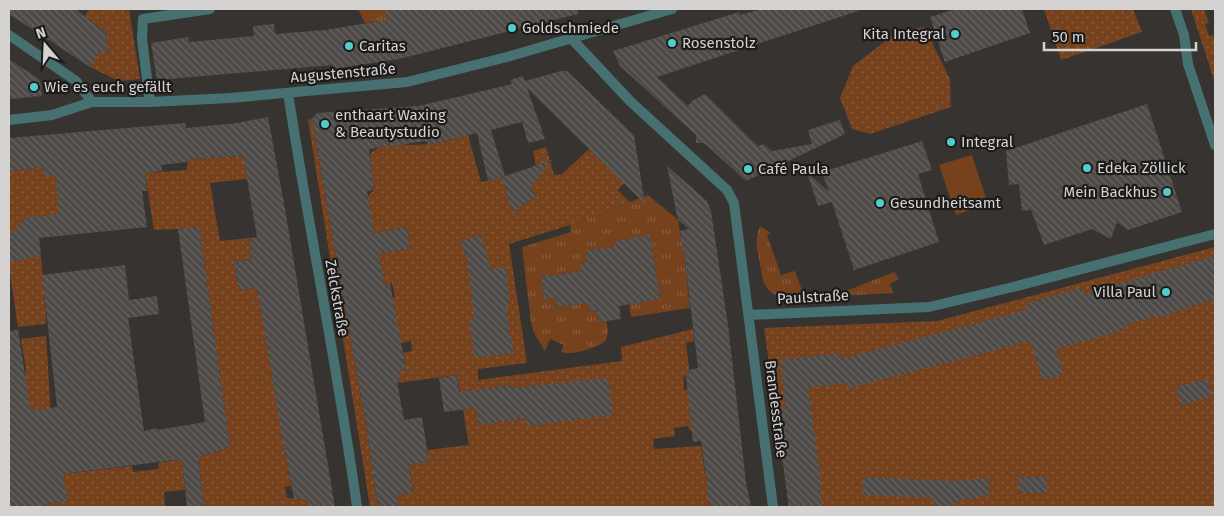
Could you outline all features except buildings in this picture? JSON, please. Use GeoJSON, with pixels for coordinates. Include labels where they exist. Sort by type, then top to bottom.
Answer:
{"type":"FeatureCollection","features":[{"type":"Feature","properties":{"kind":"street"},"geometry":{"type":"LineString","coordinates":[[150,102],[142,39],[143,19],[210,9]]}},
{"type":"Feature","properties":{"kind":"street","name":"Augustenstraße"},"geometry":{"type":"LineString","coordinates":[[9,120],[52,115],[92,102],[150,102],[288,93],[407,82],[507,57],[672,9]]}},
{"type":"Feature","properties":{"kind":"street"},"geometry":{"type":"LineString","coordinates":[[1175,9],[1184,35],[1188,64],[1215,145]]}},
{"type":"Feature","properties":{"kind":"street"},"geometry":{"type":"LineString","coordinates":[[9,35],[76,81],[92,102]]}},
{"type":"Feature","properties":{"kind":"street"},"geometry":{"type":"LineString","coordinates":[[571,38],[630,101],[727,190],[736,210],[749,314]]}},
{"type":"Feature","properties":{"kind":"street","name":"Zelckstraße"},"geometry":{"type":"LineString","coordinates":[[288,93],[301,181],[350,458],[356,507]]}},
{"type":"Feature","properties":{"kind":"street","name":"Paulstraße"},"geometry":{"type":"LineString","coordinates":[[749,314],[929,306],[1028,283],[1215,234]]}},
{"type":"Feature","properties":{"kind":"street","name":"Brandesstraße"},"geometry":{"type":"LineString","coordinates":[[749,314],[772,507]]}},
{"type":"Feature","properties":{"kind":"green space"},"geometry":{"type":"Polygon","coordinates":[[[89,9],[129,9],[140,79],[119,81],[90,67],[101,50],[108,54],[106,33],[85,16],[89,9]]]}},
{"type":"Feature","properties":{"kind":"green space"},"geometry":{"type":"Polygon","coordinates":[[[358,9],[385,9],[388,20],[365,23],[358,9]]]}},
{"type":"Feature","properties":{"kind":"green space"},"geometry":{"type":"Polygon","coordinates":[[[1044,9],[1133,9],[1142,32],[1061,60],[1044,9]]]}},
{"type":"Feature","properties":{"kind":"green space"},"geometry":{"type":"Polygon","coordinates":[[[1191,9],[1204,9],[1209,23],[1205,24],[1209,36],[1213,35],[1215,42],[1215,83],[1191,9]]]}},
{"type":"Feature","properties":{"kind":"green space"},"geometry":{"type":"Polygon","coordinates":[[[924,27],[950,79],[951,107],[870,134],[852,129],[840,98],[853,66],[896,33],[924,27]]]}},
{"type":"Feature","properties":{"kind":"green space"},"geometry":{"type":"Polygon","coordinates":[[[312,119],[366,425],[378,507],[370,507],[308,120],[312,119]]]}},
{"type":"Feature","properties":{"kind":"green space"},"geometry":{"type":"Polygon","coordinates":[[[468,135],[481,182],[502,177],[512,210],[520,207],[537,195],[530,188],[536,166],[533,151],[546,147],[554,175],[562,174],[589,149],[624,183],[618,190],[630,202],[570,225],[509,244],[527,363],[478,369],[478,380],[622,361],[621,347],[693,329],[694,341],[686,343],[690,376],[683,377],[684,390],[694,389],[689,406],[690,416],[697,416],[699,430],[690,431],[688,426],[674,428],[675,436],[653,439],[654,449],[701,446],[705,474],[715,473],[718,501],[709,502],[709,507],[399,507],[397,495],[413,492],[409,465],[429,462],[427,450],[469,445],[457,375],[397,383],[400,380],[399,371],[406,370],[404,357],[398,358],[397,354],[412,351],[411,341],[394,344],[387,298],[395,297],[392,283],[384,284],[380,259],[374,255],[410,248],[407,227],[374,233],[367,197],[374,190],[370,154],[376,149],[390,145],[422,145],[444,142],[468,135]]]}},
{"type":"Feature","properties":{"kind":"green space"},"geometry":{"type":"Polygon","coordinates":[[[972,155],[988,204],[956,215],[939,165],[972,155]]]}},
{"type":"Feature","properties":{"kind":"green space"},"geometry":{"type":"Polygon","coordinates":[[[243,156],[248,179],[210,183],[220,241],[249,238],[252,259],[234,262],[239,290],[257,287],[291,486],[285,487],[287,498],[307,499],[308,507],[204,507],[198,457],[230,447],[199,228],[154,230],[145,173],[187,170],[188,159],[243,156]]]}},
{"type":"Feature","properties":{"kind":"green space"},"geometry":{"type":"Polygon","coordinates":[[[43,167],[44,176],[56,176],[112,210],[26,218],[21,223],[27,228],[28,258],[41,256],[46,324],[18,327],[9,267],[9,247],[11,246],[9,236],[9,171],[43,167]]]}},
{"type":"Feature","properties":{"kind":"green space"},"geometry":{"type":"Polygon","coordinates":[[[648,195],[678,220],[690,308],[631,317],[629,304],[660,299],[650,236],[616,241],[617,247],[580,264],[581,271],[541,277],[544,299],[556,298],[557,307],[588,303],[589,311],[597,310],[599,321],[606,321],[607,323],[608,334],[605,341],[584,351],[565,353],[561,352],[564,345],[550,339],[545,351],[534,333],[531,322],[522,247],[571,232],[570,225],[648,195]]]}},
{"type":"Feature","properties":{"kind":"green space"},"geometry":{"type":"Polygon","coordinates":[[[760,226],[771,233],[767,235],[781,275],[795,271],[804,296],[793,299],[781,297],[767,288],[764,283],[757,245],[760,226]]]}},
{"type":"Feature","properties":{"kind":"green space"},"geometry":{"type":"Polygon","coordinates":[[[1215,247],[1215,507],[789,507],[764,328],[937,321],[1215,247]]]}},
{"type":"Feature","properties":{"kind":"green space"},"geometry":{"type":"Polygon","coordinates":[[[894,272],[899,279],[890,284],[893,293],[804,298],[846,291],[894,272]]]}},
{"type":"Feature","properties":{"kind":"green space"},"geometry":{"type":"Polygon","coordinates":[[[46,336],[55,475],[132,466],[133,472],[159,469],[158,463],[182,459],[185,490],[164,492],[165,507],[46,507],[46,504],[68,501],[66,490],[39,477],[21,339],[46,336]]]}},
{"type":"Feature","properties":{"kind":"place","name":"Goldschmiede"},"geometry":{"type":"Point","coordinates":[512,28]}},
{"type":"Feature","properties":{"kind":"place","name":"Kita Integral"},"geometry":{"type":"Point","coordinates":[955,34]}},
{"type":"Feature","properties":{"kind":"place","name":"Rosenstolz"},"geometry":{"type":"Point","coordinates":[672,43]}},
{"type":"Feature","properties":{"kind":"place","name":"Caritas"},"geometry":{"type":"Point","coordinates":[349,46]}},
{"type":"Feature","properties":{"kind":"place","name":"Wie es euch gefällt"},"geometry":{"type":"Point","coordinates":[34,87]}},
{"type":"Feature","properties":{"kind":"place","name":"enthaart Waxing & Beautystudio"},"geometry":{"type":"Point","coordinates":[325,124]}},
{"type":"Feature","properties":{"kind":"place","name":"Integral"},"geometry":{"type":"Point","coordinates":[951,142]}},
{"type":"Feature","properties":{"kind":"place","name":"Edeka Zöllick"},"geometry":{"type":"Point","coordinates":[1087,168]}},
{"type":"Feature","properties":{"kind":"place","name":"Café Paula"},"geometry":{"type":"Point","coordinates":[748,169]}},
{"type":"Feature","properties":{"kind":"place","name":"Mein Backhus"},"geometry":{"type":"Point","coordinates":[1167,192]}},
{"type":"Feature","properties":{"kind":"place","name":"Gesundheitsamt"},"geometry":{"type":"Point","coordinates":[880,203]}},
{"type":"Feature","properties":{"kind":"place","name":"Villa Paul"},"geometry":{"type":"Point","coordinates":[1166,292]}}]}
